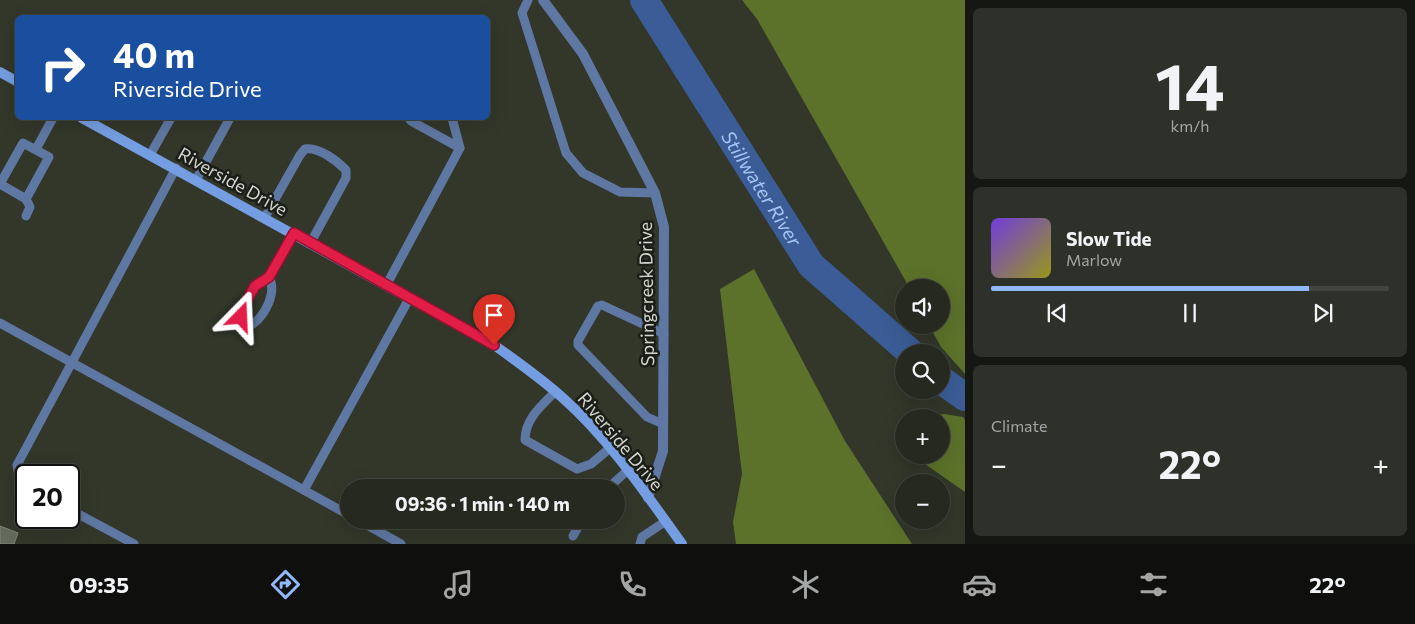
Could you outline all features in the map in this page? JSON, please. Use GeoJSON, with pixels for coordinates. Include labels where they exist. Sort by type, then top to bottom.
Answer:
{"type":"FeatureCollection","features":[{"type":"Feature","properties":{"kind":"main road"},"geometry":{"type":"LineString","coordinates":[[0,72],[15,80]]}},
{"type":"Feature","properties":{"kind":"main road","name":"Riverside Drive"},"geometry":{"type":"LineString","coordinates":[[86,120],[265,217],[494,345],[555,392],[610,448],[682,544]]}},
{"type":"Feature","properties":{"kind":"street","name":"Springcreek Drive"},"geometry":{"type":"LineString","coordinates":[[543,0],[583,54],[656,193],[664,228],[663,451],[648,498]]}},
{"type":"Feature","properties":{"kind":"lane"},"geometry":{"type":"LineString","coordinates":[[528,0],[522,13],[566,153],[583,172],[620,192],[656,193]]}},
{"type":"Feature","properties":{"kind":"lane"},"geometry":{"type":"LineString","coordinates":[[36,149],[52,120]]}},
{"type":"Feature","properties":{"kind":"lane"},"geometry":{"type":"LineString","coordinates":[[150,155],[170,120]]}},
{"type":"Feature","properties":{"kind":"lane"},"geometry":{"type":"LineString","coordinates":[[196,180],[229,120]]}},
{"type":"Feature","properties":{"kind":"lane"},"geometry":{"type":"LineString","coordinates":[[410,120],[460,148]]}},
{"type":"Feature","properties":{"kind":"lane"},"geometry":{"type":"LineString","coordinates":[[386,284],[460,148],[453,120]]}},
{"type":"Feature","properties":{"kind":"lane"},"geometry":{"type":"LineString","coordinates":[[26,198],[49,157],[23,143],[0,184],[26,198],[30,207],[26,216]]}},
{"type":"Feature","properties":{"kind":"lane"},"geometry":{"type":"LineString","coordinates":[[265,217],[300,155],[305,149],[313,148],[340,163],[346,170],[346,178],[310,242]]}},
{"type":"Feature","properties":{"kind":"lane"},"geometry":{"type":"LineString","coordinates":[[19,464],[176,168]]}},
{"type":"Feature","properties":{"kind":"lane"},"geometry":{"type":"LineString","coordinates":[[269,277],[274,286],[272,294],[258,321],[253,324],[246,322],[241,317],[241,311],[255,286],[269,277],[294,233]]}},
{"type":"Feature","properties":{"kind":"lane"},"geometry":{"type":"LineString","coordinates":[[304,490],[410,297]]}},
{"type":"Feature","properties":{"kind":"lane"},"geometry":{"type":"LineString","coordinates":[[663,424],[647,417],[580,349],[578,341],[598,306],[602,304],[664,334]]}},
{"type":"Feature","properties":{"kind":"lane"},"geometry":{"type":"LineString","coordinates":[[0,323],[340,510]]}},
{"type":"Feature","properties":{"kind":"lane"},"geometry":{"type":"LineString","coordinates":[[555,392],[536,410],[525,430],[525,440],[577,469],[591,464],[610,448]]}},
{"type":"Feature","properties":{"kind":"lane"},"geometry":{"type":"LineString","coordinates":[[618,479],[628,470]]}},
{"type":"Feature","properties":{"kind":"lane"},"geometry":{"type":"LineString","coordinates":[[80,515],[134,544]]}},
{"type":"Feature","properties":{"kind":"lane"},"geometry":{"type":"LineString","coordinates":[[640,544],[642,537],[666,522]]}},
{"type":"Feature","properties":{"kind":"lane"},"geometry":{"type":"LineString","coordinates":[[374,529],[402,544]]}},
{"type":"Feature","properties":{"kind":"lane"},"geometry":{"type":"LineString","coordinates":[[573,536],[577,529]]}},
{"type":"Feature","properties":{"kind":"green space"},"geometry":{"type":"Polygon","coordinates":[[[742,0],[965,0],[965,374],[950,357],[950,344],[939,344],[934,334],[950,334],[950,279],[904,279],[757,19],[742,0]]]}},
{"type":"Feature","properties":{"kind":"green space"},"geometry":{"type":"Polygon","coordinates":[[[754,269],[845,441],[895,518],[895,529],[902,529],[912,544],[736,544],[733,522],[742,474],[720,289],[754,269]]]}},
{"type":"Feature","properties":{"kind":"green space"},"geometry":{"type":"Polygon","coordinates":[[[950,415],[963,417],[965,420],[965,492],[950,482],[950,474],[939,474],[925,464],[950,464],[950,415]]]}},
{"type":"Feature","properties":{"kind":"building"},"geometry":{"type":"Polygon","coordinates":[[[0,526],[18,533],[14,544],[0,544],[0,526]]]}},
{"type":"Feature","properties":{"kind":"waterway","name":"Stillwater River"},"geometry":{"type":"LineString","coordinates":[[644,0],[811,265],[901,344]]}},
{"type":"Feature","properties":{"kind":"waterway","name":"Stillwater River"},"geometry":{"type":"LineString","coordinates":[[950,386],[965,397]]}},
{"type":"Feature","properties":{"kind":"route"},"geometry":{"type":"LineString","coordinates":[[241,317],[241,311],[255,286],[269,277],[294,233],[494,345]]}}]}
